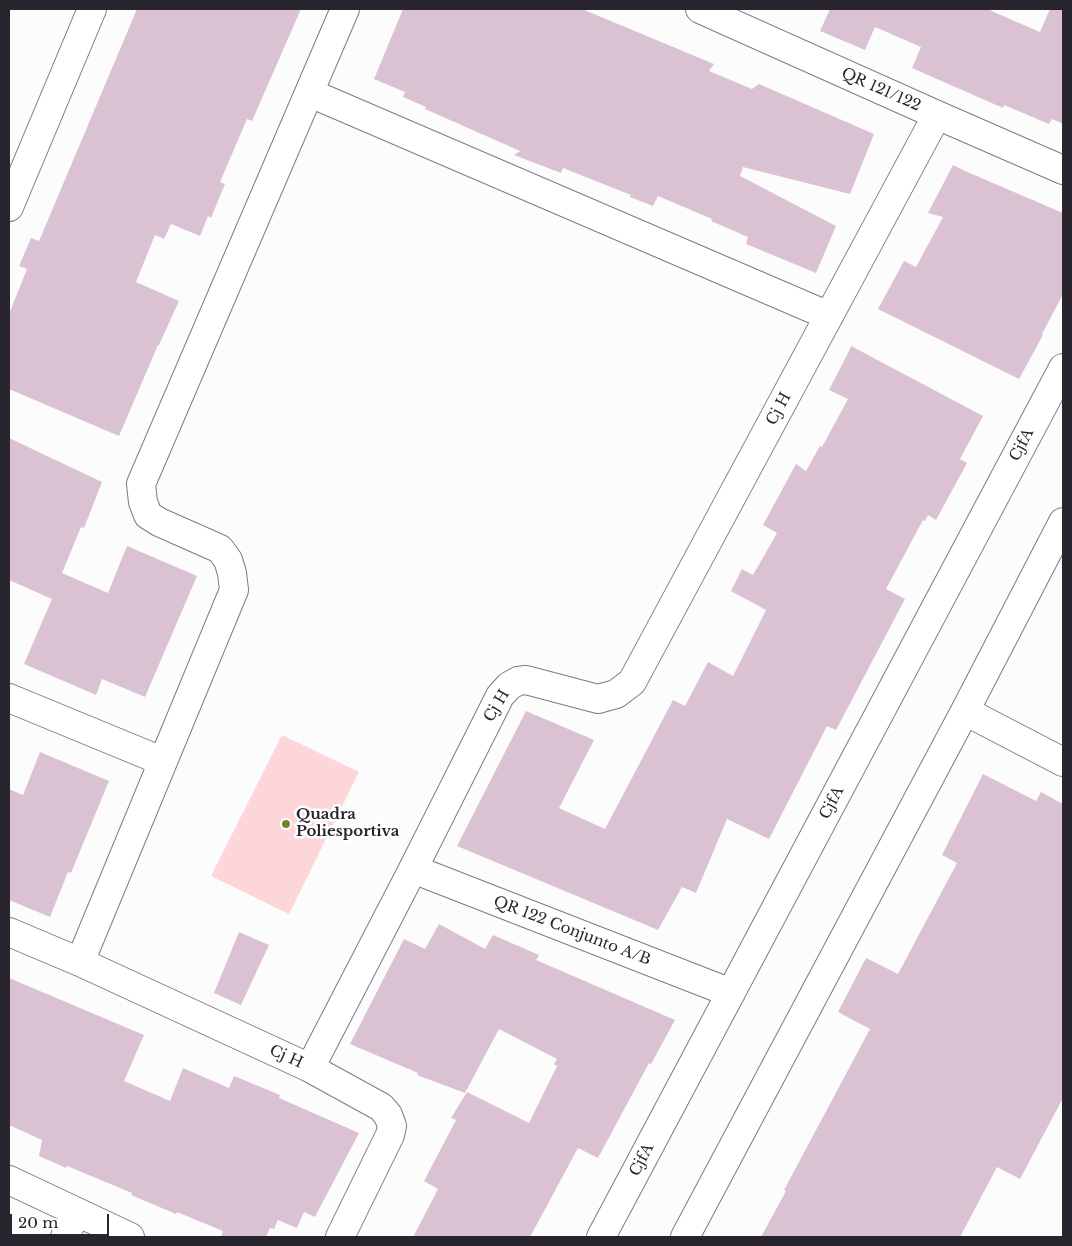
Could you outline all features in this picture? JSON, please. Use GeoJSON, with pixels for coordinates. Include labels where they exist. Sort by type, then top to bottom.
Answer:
{"type":"FeatureCollection","features":[{"type":"Feature","properties":{"kind":"street"},"geometry":{"type":"LineString","coordinates":[[9,207],[92,9]]}},
{"type":"Feature","properties":{"kind":"street"},"geometry":{"type":"LineString","coordinates":[[80,962],[234,590],[228,560],[220,549],[159,522],[148,515],[143,502],[142,484],[346,9]]}},
{"type":"Feature","properties":{"kind":"street","name":"QR 121/122"},"geometry":{"type":"LineString","coordinates":[[700,9],[1063,170]]}},
{"type":"Feature","properties":{"kind":"street"},"geometry":{"type":"LineString","coordinates":[[310,93],[829,316]]}},
{"type":"Feature","properties":{"kind":"street","name":"Cj H"},"geometry":{"type":"LineString","coordinates":[[9,932],[80,962],[310,1068],[500,696],[509,686],[518,681],[526,680],[598,699],[616,694],[632,682],[937,115]]}},
{"type":"Feature","properties":{"kind":"street","name":"CjfA"},"geometry":{"type":"LineString","coordinates":[[601,1237],[1063,368]]}},
{"type":"Feature","properties":{"kind":"street"},"geometry":{"type":"LineString","coordinates":[[685,1237],[966,710],[1063,522]]}},
{"type":"Feature","properties":{"kind":"street"},"geometry":{"type":"LineString","coordinates":[[9,698],[162,761]]}},
{"type":"Feature","properties":{"kind":"street"},"geometry":{"type":"LineString","coordinates":[[966,710],[1063,762]]}},
{"type":"Feature","properties":{"kind":"street","name":"QR 122 Conjunto A/B"},"geometry":{"type":"LineString","coordinates":[[413,869],[731,993]]}},
{"type":"Feature","properties":{"kind":"street"},"geometry":{"type":"LineString","coordinates":[[310,1068],[381,1107],[388,1115],[392,1126],[390,1136],[340,1237]]}},
{"type":"Feature","properties":{"kind":"street"},"geometry":{"type":"LineString","coordinates":[[9,1180],[130,1237]]}},
{"type":"Feature","properties":{"kind":"street"},"geometry":{"type":"LineString","coordinates":[[65,1237],[76,1212]]}},
{"type":"Feature","properties":{"kind":"shaded area","name":"Quadra Poliesportiva"},"geometry":{"type":"Polygon","coordinates":[[[282,735],[359,772],[289,914],[211,876],[282,735]]]}},
{"type":"Feature","properties":{"kind":"building"},"geometry":{"type":"Polygon","coordinates":[[[137,9],[301,9],[252,121],[247,119],[220,182],[225,184],[211,218],[208,216],[200,236],[171,224],[164,239],[155,235],[136,282],[179,301],[119,436],[9,389],[9,314],[27,269],[19,266],[31,238],[39,241],[137,9]]]}},
{"type":"Feature","properties":{"kind":"building"},"geometry":{"type":"Polygon","coordinates":[[[403,9],[582,9],[714,64],[709,71],[752,89],[759,84],[874,134],[850,194],[743,167],[740,176],[836,226],[816,273],[746,244],[748,237],[658,196],[653,206],[630,197],[631,195],[563,168],[561,173],[514,155],[520,151],[425,109],[426,107],[403,97],[405,92],[374,79],[403,9]]]}},
{"type":"Feature","properties":{"kind":"building"},"geometry":{"type":"Polygon","coordinates":[[[830,9],[987,9],[1040,32],[1050,9],[1063,9],[1063,124],[1052,119],[1049,124],[1004,105],[1003,108],[912,68],[921,47],[875,27],[865,50],[820,31],[830,9]]]}},
{"type":"Feature","properties":{"kind":"building"},"geometry":{"type":"Polygon","coordinates":[[[953,165],[1063,213],[1063,294],[1019,379],[878,309],[904,261],[916,267],[943,217],[928,213],[953,165]]]}},
{"type":"Feature","properties":{"kind":"building"},"geometry":{"type":"Polygon","coordinates":[[[852,345],[983,416],[960,459],[967,463],[936,520],[928,515],[925,521],[923,520],[886,589],[905,599],[836,730],[827,726],[769,839],[727,819],[696,893],[682,887],[658,930],[457,846],[526,711],[594,740],[559,808],[605,829],[673,700],[685,706],[708,662],[733,676],[766,610],[731,591],[742,569],[753,575],[777,533],[763,525],[796,464],[806,471],[820,446],[822,447],[848,399],[829,390],[852,345]]]}},
{"type":"Feature","properties":{"kind":"building"},"geometry":{"type":"Polygon","coordinates":[[[9,438],[102,482],[84,528],[81,527],[62,573],[108,593],[127,546],[197,576],[145,697],[102,679],[96,695],[24,664],[52,599],[9,580],[9,438]]]}},
{"type":"Feature","properties":{"kind":"building"},"geometry":{"type":"Polygon","coordinates":[[[40,752],[109,781],[71,873],[68,872],[50,917],[9,900],[9,789],[23,795],[40,752]]]}},
{"type":"Feature","properties":{"kind":"building"},"geometry":{"type":"Polygon","coordinates":[[[983,774],[1036,801],[1041,792],[1063,804],[1063,1098],[1020,1179],[997,1167],[960,1237],[761,1237],[870,1029],[838,1012],[866,958],[898,974],[957,863],[942,855],[983,774]]]}},
{"type":"Feature","properties":{"kind":"building"},"geometry":{"type":"Polygon","coordinates":[[[439,924],[485,949],[493,935],[539,955],[536,960],[675,1020],[651,1064],[649,1063],[598,1158],[578,1148],[530,1237],[413,1237],[438,1189],[424,1181],[456,1120],[451,1118],[467,1092],[529,1123],[557,1066],[554,1064],[557,1059],[499,1029],[465,1093],[417,1075],[418,1073],[350,1044],[404,939],[425,949],[439,924]]]}},
{"type":"Feature","properties":{"kind":"building"},"geometry":{"type":"Polygon","coordinates":[[[239,932],[269,945],[241,1005],[214,993],[239,932]]]}},
{"type":"Feature","properties":{"kind":"building"},"geometry":{"type":"Polygon","coordinates":[[[9,978],[144,1035],[124,1081],[170,1101],[183,1068],[229,1088],[234,1076],[280,1095],[279,1098],[359,1133],[315,1217],[304,1212],[297,1228],[278,1220],[274,1229],[270,1228],[266,1237],[221,1237],[223,1231],[177,1212],[176,1214],[131,1195],[132,1193],[39,1156],[42,1140],[9,1125],[9,978]]]}},
{"type":"Feature","properties":{"kind":"place","name":"Quadra Poliesportiva"},"geometry":{"type":"Point","coordinates":[286,824]}}]}
